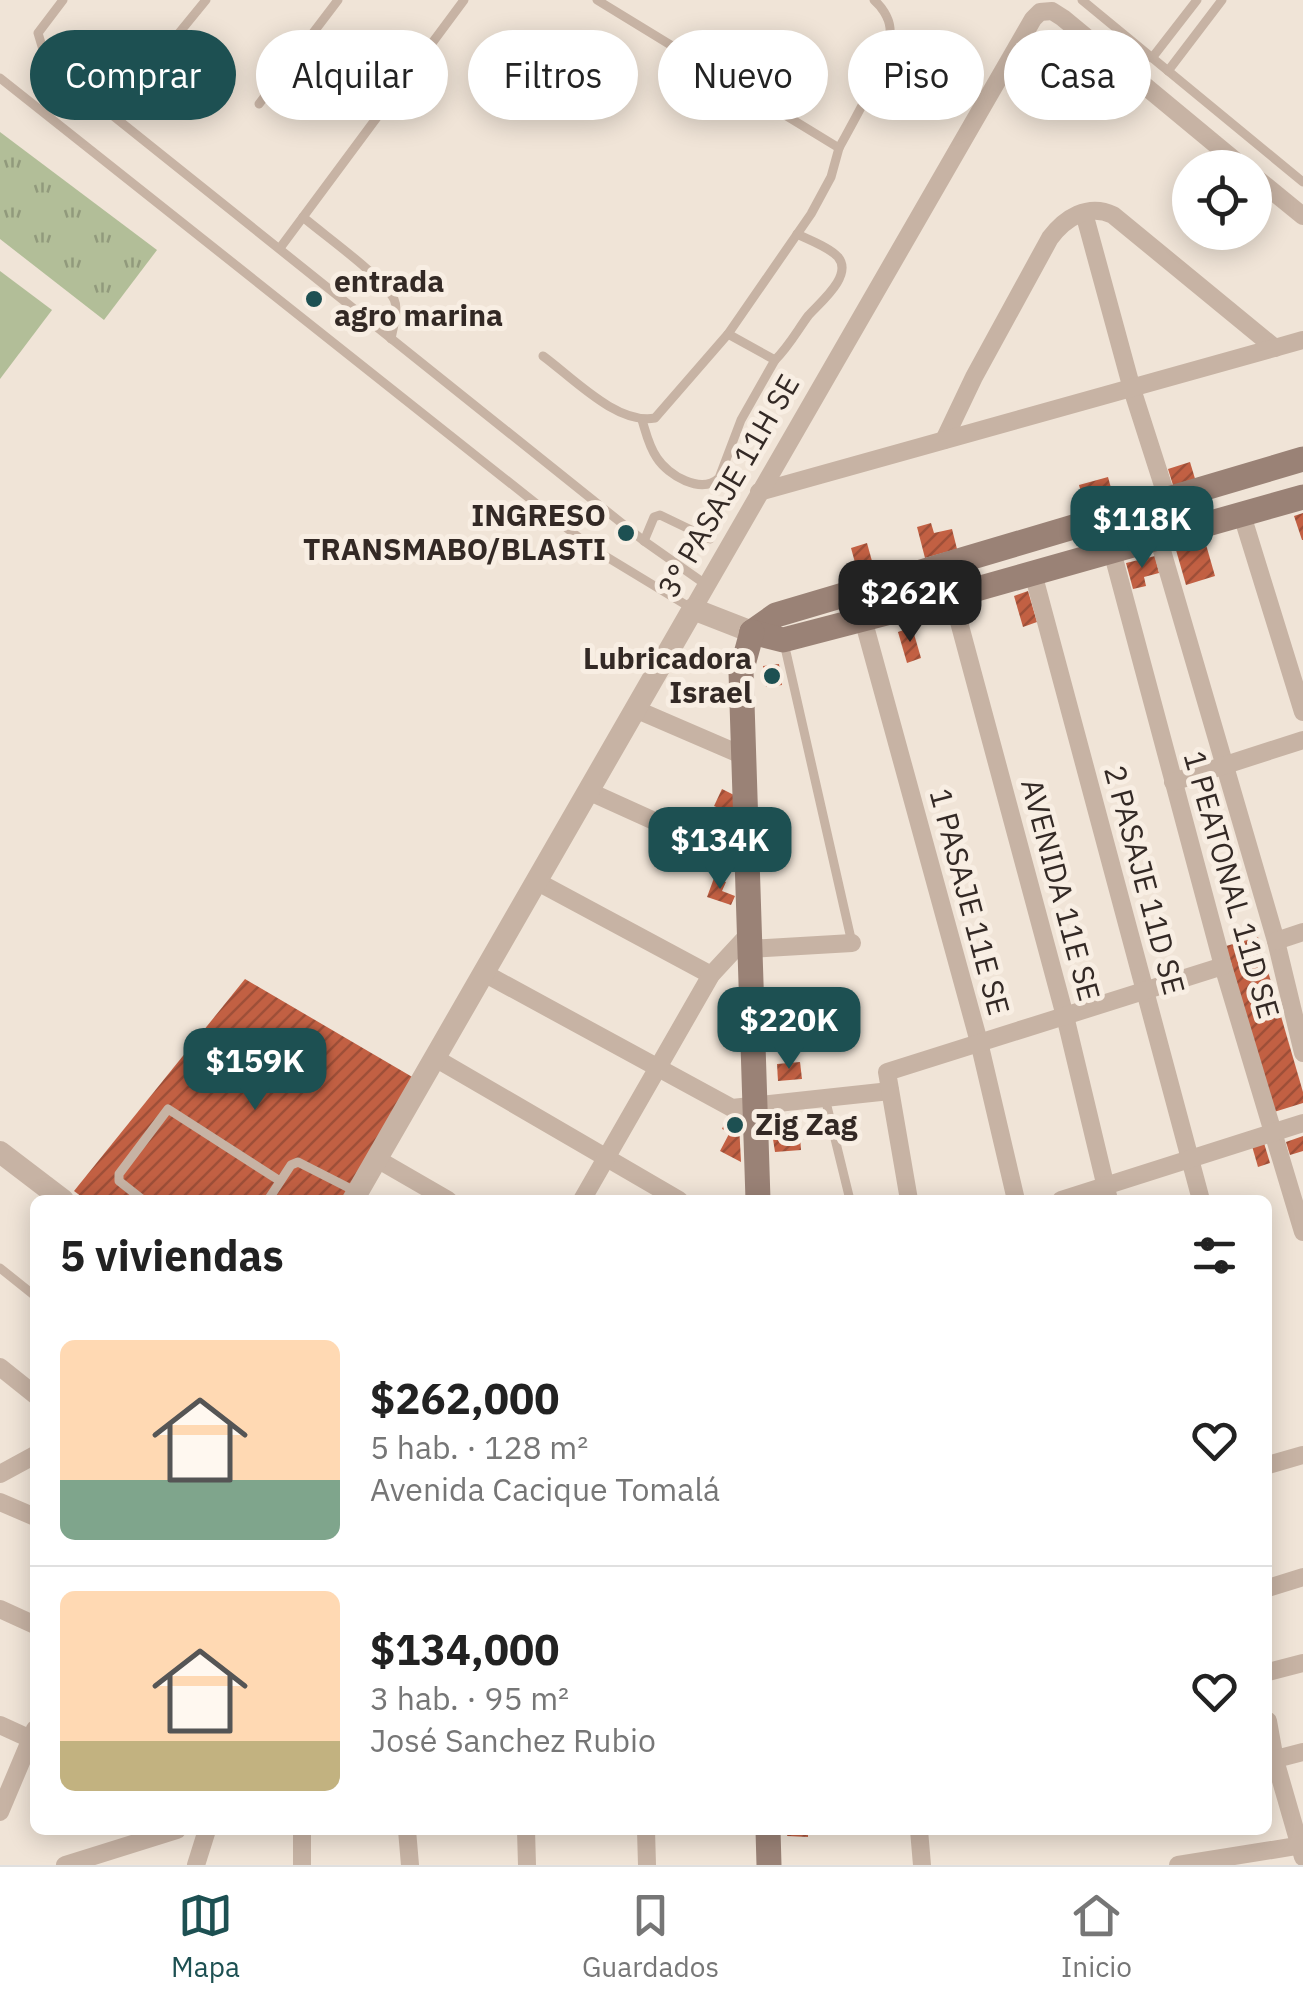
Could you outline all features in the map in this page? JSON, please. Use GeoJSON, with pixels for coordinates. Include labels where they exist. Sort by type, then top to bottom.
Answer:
{"type":"FeatureCollection","features":[{"type":"Feature","properties":{"kind":"main road"},"geometry":{"type":"LineString","coordinates":[[779,627],[1167,498],[1303,459]]}},
{"type":"Feature","properties":{"kind":"main road"},"geometry":{"type":"LineString","coordinates":[[758,1195],[741,672],[752,632],[864,619],[1303,497]]}},
{"type":"Feature","properties":{"kind":"main road"},"geometry":{"type":"LineString","coordinates":[[768,1835],[768,1865]]}},
{"type":"Feature","properties":{"kind":"street"},"geometry":{"type":"LineString","coordinates":[[1046,6],[1222,150]]}},
{"type":"Feature","properties":{"kind":"street","name":"3° PASAJE 11H SE"},"geometry":{"type":"LineString","coordinates":[[356,1195],[1033,18],[1046,6]]}},
{"type":"Feature","properties":{"kind":"street"},"geometry":{"type":"LineString","coordinates":[[1272,191],[1303,216]]}},
{"type":"Feature","properties":{"kind":"street"},"geometry":{"type":"LineString","coordinates":[[944,440],[1050,238],[1065,220],[1084,214],[1104,211],[1114,215],[1275,348]]}},
{"type":"Feature","properties":{"kind":"street"},"geometry":{"type":"LineString","coordinates":[[1084,214],[1132,389],[1167,498]]}},
{"type":"Feature","properties":{"kind":"street"},"geometry":{"type":"LineString","coordinates":[[758,492],[1303,340]]}},
{"type":"Feature","properties":{"kind":"street"},"geometry":{"type":"LineString","coordinates":[[1242,515],[1303,712]]}},
{"type":"Feature","properties":{"kind":"street"},"geometry":{"type":"LineString","coordinates":[[1158,538],[1276,941],[1303,1053]]}},
{"type":"Feature","properties":{"kind":"street","name":"1 PEATONAL 11D SE"},"geometry":{"type":"LineString","coordinates":[[1112,551],[1223,966],[1303,1232]]}},
{"type":"Feature","properties":{"kind":"street","name":"2 PASAJE 11D SE"},"geometry":{"type":"LineString","coordinates":[[1033,573],[1200,1195]]}},
{"type":"Feature","properties":{"kind":"street","name":"AVENIDA 11E SE"},"geometry":{"type":"LineString","coordinates":[[952,596],[1065,1016],[1107,1193]]}},
{"type":"Feature","properties":{"kind":"street"},"geometry":{"type":"LineString","coordinates":[[693,609],[752,632]]}},
{"type":"Feature","properties":{"kind":"street","name":"1 PASAJE 11E SE"},"geometry":{"type":"LineString","coordinates":[[864,619],[979,1042],[1015,1195]]}},
{"type":"Feature","properties":{"kind":"street"},"geometry":{"type":"LineString","coordinates":[[635,709],[744,756]]}},
{"type":"Feature","properties":{"kind":"street"},"geometry":{"type":"LineString","coordinates":[[1174,782],[1303,740]]}},
{"type":"Feature","properties":{"kind":"street"},"geometry":{"type":"LineString","coordinates":[[588,791],[747,863]]}},
{"type":"Feature","properties":{"kind":"street"},"geometry":{"type":"LineString","coordinates":[[536,881],[711,976]]}},
{"type":"Feature","properties":{"kind":"street"},"geometry":{"type":"LineString","coordinates":[[1276,941],[1303,932]]}},
{"type":"Feature","properties":{"kind":"street"},"geometry":{"type":"LineString","coordinates":[[585,1195],[711,976],[748,942],[852,942]]}},
{"type":"Feature","properties":{"kind":"street"},"geometry":{"type":"LineString","coordinates":[[484,972],[732,1108],[825,1098],[888,1081],[979,1042],[1223,966]]}},
{"type":"Feature","properties":{"kind":"street"},"geometry":{"type":"LineString","coordinates":[[435,1058],[670,1195]]}},
{"type":"Feature","properties":{"kind":"street"},"geometry":{"type":"LineString","coordinates":[[888,1081],[908,1195]]}},
{"type":"Feature","properties":{"kind":"street"},"geometry":{"type":"LineString","coordinates":[[1107,1193],[1190,1159],[1303,1123]]}},
{"type":"Feature","properties":{"kind":"street"},"geometry":{"type":"LineString","coordinates":[[0,1152],[56,1195]]}},
{"type":"Feature","properties":{"kind":"street"},"geometry":{"type":"LineString","coordinates":[[376,1159],[439,1195]]}},
{"type":"Feature","properties":{"kind":"street"},"geometry":{"type":"LineString","coordinates":[[4,1375],[30,1392]]}},
{"type":"Feature","properties":{"kind":"street"},"geometry":{"type":"LineString","coordinates":[[1272,1459],[1303,1454]]}},
{"type":"Feature","properties":{"kind":"street"},"geometry":{"type":"LineString","coordinates":[[0,1474],[30,1458]]}},
{"type":"Feature","properties":{"kind":"street"},"geometry":{"type":"LineString","coordinates":[[0,1502],[30,1515]]}},
{"type":"Feature","properties":{"kind":"street"},"geometry":{"type":"LineString","coordinates":[[1272,1587],[1303,1576]]}},
{"type":"Feature","properties":{"kind":"street"},"geometry":{"type":"LineString","coordinates":[[0,1609],[30,1622]]}},
{"type":"Feature","properties":{"kind":"street"},"geometry":{"type":"LineString","coordinates":[[1272,1671],[1303,1662]]}},
{"type":"Feature","properties":{"kind":"street"},"geometry":{"type":"LineString","coordinates":[[0,1725],[30,1736]]}},
{"type":"Feature","properties":{"kind":"street"},"geometry":{"type":"LineString","coordinates":[[0,1812],[30,1746]]}},
{"type":"Feature","properties":{"kind":"street"},"geometry":{"type":"LineString","coordinates":[[1272,1761],[1303,1752]]}},
{"type":"Feature","properties":{"kind":"street"},"geometry":{"type":"LineString","coordinates":[[1178,1865],[1302,1849],[1272,1764]]}},
{"type":"Feature","properties":{"kind":"street"},"geometry":{"type":"LineString","coordinates":[[65,1865],[161,1835]]}},
{"type":"Feature","properties":{"kind":"street"},"geometry":{"type":"LineString","coordinates":[[196,1865],[205,1835]]}},
{"type":"Feature","properties":{"kind":"street"},"geometry":{"type":"LineString","coordinates":[[302,1835],[302,1865]]}},
{"type":"Feature","properties":{"kind":"street"},"geometry":{"type":"LineString","coordinates":[[407,1835],[410,1865]]}},
{"type":"Feature","properties":{"kind":"street"},"geometry":{"type":"LineString","coordinates":[[526,1835],[527,1865]]}},
{"type":"Feature","properties":{"kind":"street"},"geometry":{"type":"LineString","coordinates":[[646,1835],[647,1865]]}},
{"type":"Feature","properties":{"kind":"street"},"geometry":{"type":"LineString","coordinates":[[920,1835],[922,1865]]}},
{"type":"Feature","properties":{"kind":"lane"},"geometry":{"type":"LineString","coordinates":[[41,30],[63,0]]}},
{"type":"Feature","properties":{"kind":"lane"},"geometry":{"type":"LineString","coordinates":[[181,30],[206,0]]}},
{"type":"Feature","properties":{"kind":"lane"},"geometry":{"type":"LineString","coordinates":[[315,30],[338,0]]}},
{"type":"Feature","properties":{"kind":"lane"},"geometry":{"type":"LineString","coordinates":[[280,248],[464,0]]}},
{"type":"Feature","properties":{"kind":"lane"},"geometry":{"type":"LineString","coordinates":[[597,0],[838,148]]}},
{"type":"Feature","properties":{"kind":"lane"},"geometry":{"type":"LineString","coordinates":[[543,356],[614,410],[642,420],[655,418],[666,408],[728,334],[831,177],[838,148],[871,86],[890,28],[882,7],[874,0]]}},
{"type":"Feature","properties":{"kind":"lane"},"geometry":{"type":"LineString","coordinates":[[1082,0],[1303,182]]}},
{"type":"Feature","properties":{"kind":"lane"},"geometry":{"type":"LineString","coordinates":[[1152,58],[1196,0]]}},
{"type":"Feature","properties":{"kind":"lane"},"geometry":{"type":"LineString","coordinates":[[1168,71],[1222,0]]}},
{"type":"Feature","properties":{"kind":"lane"},"geometry":{"type":"LineString","coordinates":[[0,78],[592,548],[693,609]]}},
{"type":"Feature","properties":{"kind":"lane"},"geometry":{"type":"LineString","coordinates":[[118,120],[644,540],[708,586]]}},
{"type":"Feature","properties":{"kind":"lane"},"geometry":{"type":"LineString","coordinates":[[302,217],[393,297],[396,308],[391,339]]}},
{"type":"Feature","properties":{"kind":"lane"},"geometry":{"type":"LineString","coordinates":[[642,420],[658,461],[699,485],[713,484],[719,478],[741,420],[775,360],[791,345],[838,279],[841,264],[837,256],[797,234]]}},
{"type":"Feature","properties":{"kind":"lane"},"geometry":{"type":"LineString","coordinates":[[728,334],[775,360]]}},
{"type":"Feature","properties":{"kind":"lane"},"geometry":{"type":"LineString","coordinates":[[644,540],[654,516],[660,515],[710,539]]}},
{"type":"Feature","properties":{"kind":"lane"},"geometry":{"type":"LineString","coordinates":[[779,627],[852,942]]}},
{"type":"Feature","properties":{"kind":"lane"},"geometry":{"type":"LineString","coordinates":[[825,1098],[849,1195]]}},
{"type":"Feature","properties":{"kind":"lane"},"geometry":{"type":"LineString","coordinates":[[137,1195],[119,1181],[119,1174],[168,1109],[280,1181]]}},
{"type":"Feature","properties":{"kind":"lane"},"geometry":{"type":"LineString","coordinates":[[271,1195],[291,1165],[298,1162],[353,1195]]}},
{"type":"Feature","properties":{"kind":"lane"},"geometry":{"type":"LineString","coordinates":[[0,1268],[30,1292]]}},
{"type":"Feature","properties":{"kind":"green space"},"geometry":{"type":"Polygon","coordinates":[[[0,132],[157,250],[104,320],[0,239],[0,132]]]}},
{"type":"Feature","properties":{"kind":"green space"},"geometry":{"type":"Polygon","coordinates":[[[0,271],[52,310],[0,379],[0,271]]]}},
{"type":"Feature","properties":{"kind":"building"},"geometry":{"type":"Polygon","coordinates":[[[1190,462],[1196,482],[1173,485],[1168,469],[1190,462]]]}},
{"type":"Feature","properties":{"kind":"building"},"geometry":{"type":"Polygon","coordinates":[[[1108,477],[1116,506],[1087,514],[1079,485],[1108,477]]]}},
{"type":"Feature","properties":{"kind":"building"},"geometry":{"type":"Polygon","coordinates":[[[1303,513],[1303,540],[1302,540],[1294,516],[1303,513]]]}},
{"type":"Feature","properties":{"kind":"building"},"geometry":{"type":"Polygon","coordinates":[[[931,523],[934,533],[952,529],[957,549],[925,558],[917,527],[931,523]]]}},
{"type":"Feature","properties":{"kind":"building"},"geometry":{"type":"Polygon","coordinates":[[[1205,541],[1215,576],[1186,585],[1176,550],[1205,541]]]}},
{"type":"Feature","properties":{"kind":"building"},"geometry":{"type":"Polygon","coordinates":[[[867,543],[875,572],[859,577],[851,548],[867,543]]]}},
{"type":"Feature","properties":{"kind":"building"},"geometry":{"type":"Polygon","coordinates":[[[1155,556],[1159,573],[1144,577],[1146,586],[1133,589],[1126,563],[1155,556]]]}},
{"type":"Feature","properties":{"kind":"building"},"geometry":{"type":"Polygon","coordinates":[[[1028,591],[1037,622],[1023,627],[1014,596],[1028,591]]]}},
{"type":"Feature","properties":{"kind":"building"},"geometry":{"type":"Polygon","coordinates":[[[912,627],[921,658],[907,663],[898,632],[912,627]]]}},
{"type":"Feature","properties":{"kind":"building","name":"Lubricadora Israel"},"geometry":{"type":"Polygon","coordinates":[[[779,664],[782,685],[766,687],[763,666],[779,664]]]}},
{"type":"Feature","properties":{"kind":"building"},"geometry":{"type":"Polygon","coordinates":[[[722,789],[734,795],[733,815],[714,806],[722,789]]]}},
{"type":"Feature","properties":{"kind":"building"},"geometry":{"type":"Polygon","coordinates":[[[714,878],[726,882],[722,891],[735,896],[731,905],[707,897],[714,878]]]}},
{"type":"Feature","properties":{"kind":"building"},"geometry":{"type":"Polygon","coordinates":[[[1258,937],[1303,1092],[1303,1103],[1274,1112],[1226,946],[1258,937]]]}},
{"type":"Feature","properties":{"kind":"building"},"geometry":{"type":"Polygon","coordinates":[[[245,979],[414,1078],[346,1195],[79,1195],[74,1191],[245,979]]]}},
{"type":"Feature","properties":{"kind":"building"},"geometry":{"type":"Polygon","coordinates":[[[800,1062],[802,1079],[778,1081],[777,1064],[800,1062]]]}},
{"type":"Feature","properties":{"kind":"building"},"geometry":{"type":"Polygon","coordinates":[[[727,1118],[739,1124],[741,1162],[720,1151],[730,1132],[722,1129],[727,1118]]]}},
{"type":"Feature","properties":{"kind":"building"},"geometry":{"type":"Polygon","coordinates":[[[800,1136],[801,1150],[775,1152],[773,1139],[800,1136]]]}},
{"type":"Feature","properties":{"kind":"building"},"geometry":{"type":"Polygon","coordinates":[[[1303,1136],[1303,1151],[1290,1155],[1286,1142],[1303,1136]]]}},
{"type":"Feature","properties":{"kind":"building"},"geometry":{"type":"Polygon","coordinates":[[[1264,1143],[1270,1163],[1258,1167],[1252,1146],[1264,1143]]]}},
{"type":"Feature","properties":{"kind":"place","name":"entrada agro marina"},"geometry":{"type":"Point","coordinates":[314,299]}},
{"type":"Feature","properties":{"kind":"place","name":"INGRESO TRANSMABO/BLASTI"},"geometry":{"type":"Point","coordinates":[626,533]}},
{"type":"Feature","properties":{"kind":"place","name":"Lubricadora Israel"},"geometry":{"type":"Point","coordinates":[772,676]}},
{"type":"Feature","properties":{"kind":"place","name":"Zig Zag"},"geometry":{"type":"Point","coordinates":[735,1125]}}]}
